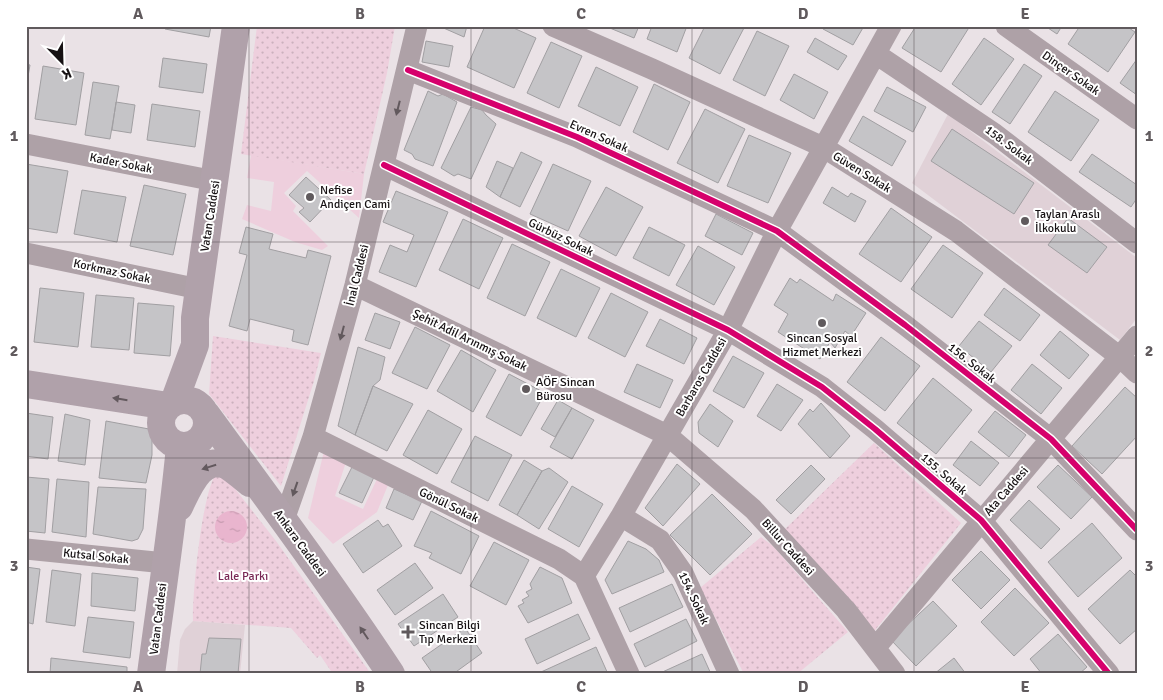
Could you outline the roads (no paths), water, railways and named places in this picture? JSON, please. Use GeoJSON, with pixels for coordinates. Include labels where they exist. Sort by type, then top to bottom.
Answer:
{"type":"FeatureCollection","features":[{"type":"Feature","properties":{"kind":"main road","name":"Vatan Caddesi"},"geometry":{"type":"LineString","coordinates":[[187,407],[195,345],[195,318],[236,26]]}},
{"type":"Feature","properties":{"kind":"main road"},"geometry":{"type":"LineString","coordinates":[[26,384],[187,407],[208,421],[204,435],[194,444],[180,446],[167,439],[161,426],[162,419],[187,407]]}},
{"type":"Feature","properties":{"kind":"main road","name":"Ankara Caddesi"},"geometry":{"type":"LineString","coordinates":[[187,407],[265,494],[348,609],[391,674]]}},
{"type":"Feature","properties":{"kind":"main road","name":"Vatan Caddesi"},"geometry":{"type":"LineString","coordinates":[[151,674],[165,563],[173,520],[180,446]]}},
{"type":"Feature","properties":{"kind":"main road"},"geometry":{"type":"LineString","coordinates":[[173,520],[192,479],[201,469],[212,464],[227,466],[265,494]]}},
{"type":"Feature","properties":{"kind":"street","name":"İnal Caddesi"},"geometry":{"type":"LineString","coordinates":[[284,520],[313,437],[355,285],[417,26]]}},
{"type":"Feature","properties":{"kind":"street","name":"Güven Sokak"},"geometry":{"type":"LineString","coordinates":[[553,26],[652,69],[823,148],[956,231],[1120,357],[1137,373]]}},
{"type":"Feature","properties":{"kind":"street","name":"Barbaros Caddesi"},"geometry":{"type":"LineString","coordinates":[[584,576],[621,516],[728,330],[777,231],[892,26]]}},
{"type":"Feature","properties":{"kind":"street","name":"Dinçer Sokak"},"geometry":{"type":"LineString","coordinates":[[1006,26],[1137,119]]}},
{"type":"Feature","properties":{"kind":"street","name":"158. Sokak"},"geometry":{"type":"LineString","coordinates":[[876,54],[995,134],[1137,243]]}},
{"type":"Feature","properties":{"kind":"street","name":"Evren Sokak"},"geometry":{"type":"LineString","coordinates":[[408,70],[577,137],[777,231]]}},
{"type":"Feature","properties":{"kind":"street","name":"Kader Sokak"},"geometry":{"type":"LineString","coordinates":[[26,144],[215,181]]}},
{"type":"Feature","properties":{"kind":"street","name":"Gürbüz Sokak"},"geometry":{"type":"LineString","coordinates":[[384,165],[728,330]]}},
{"type":"Feature","properties":{"kind":"street","name":"156. Sokak"},"geometry":{"type":"LineString","coordinates":[[777,231],[905,325],[1051,439],[1137,530]]}},
{"type":"Feature","properties":{"kind":"street","name":"Korkmaz Sokak"},"geometry":{"type":"LineString","coordinates":[[26,253],[199,289]]}},
{"type":"Feature","properties":{"kind":"street","name":"Şehit Adil Arınmış Sokak"},"geometry":{"type":"LineString","coordinates":[[355,285],[667,435]]}},
{"type":"Feature","properties":{"kind":"street","name":"155. Sokak"},"geometry":{"type":"LineString","coordinates":[[728,330],[822,387],[875,429],[981,520],[1109,674]]}},
{"type":"Feature","properties":{"kind":"street","name":"Ata Caddesi"},"geometry":{"type":"LineString","coordinates":[[876,647],[1137,336]]}},
{"type":"Feature","properties":{"kind":"street","name":"Billur Caddesi"},"geometry":{"type":"LineString","coordinates":[[667,435],[753,509],[846,610],[895,674]]}},
{"type":"Feature","properties":{"kind":"street","name":"Gönül Sokak"},"geometry":{"type":"LineString","coordinates":[[313,437],[559,559],[584,576]]}},
{"type":"Feature","properties":{"kind":"street","name":"154. Sokak"},"geometry":{"type":"LineString","coordinates":[[621,516],[660,540],[683,573],[728,674]]}},
{"type":"Feature","properties":{"kind":"street","name":"Kutsal Sokak"},"geometry":{"type":"LineString","coordinates":[[26,548],[165,563]]}},
{"type":"Feature","properties":{"kind":"street"},"geometry":{"type":"LineString","coordinates":[[584,576],[629,674]]}},
{"type":"Feature","properties":{"kind":"water"},"geometry":{"type":"Polygon","coordinates":[[[231,511],[237,512],[242,516],[246,521],[246,533],[242,538],[237,542],[231,543],[225,542],[220,538],[216,533],[215,527],[216,521],[220,516],[225,512],[231,511]]]}},
{"type":"Feature","properties":{"kind":"place","name":"Nefise Andiçen Cami"},"geometry":{"type":"Point","coordinates":[310,197]}},
{"type":"Feature","properties":{"kind":"place","name":"Taylan Araslı İlkokulu"},"geometry":{"type":"Point","coordinates":[1025,221]}},
{"type":"Feature","properties":{"kind":"place","name":"Sincan Sosyal Hizmet Merkezi"},"geometry":{"type":"Point","coordinates":[822,323]}},
{"type":"Feature","properties":{"kind":"place","name":"AÖF Sincan Bürosu"},"geometry":{"type":"Point","coordinates":[526,389]}},
{"type":"Feature","properties":{"kind":"place","name":"Sincan Bilgi Tıp Merkezi"},"geometry":{"type":"Point","coordinates":[408,632]}},
{"type":"Feature","properties":{"kind":"park label","name":"Lale Parkı"},"geometry":{"type":"Point","coordinates":[243,576]}}]}
